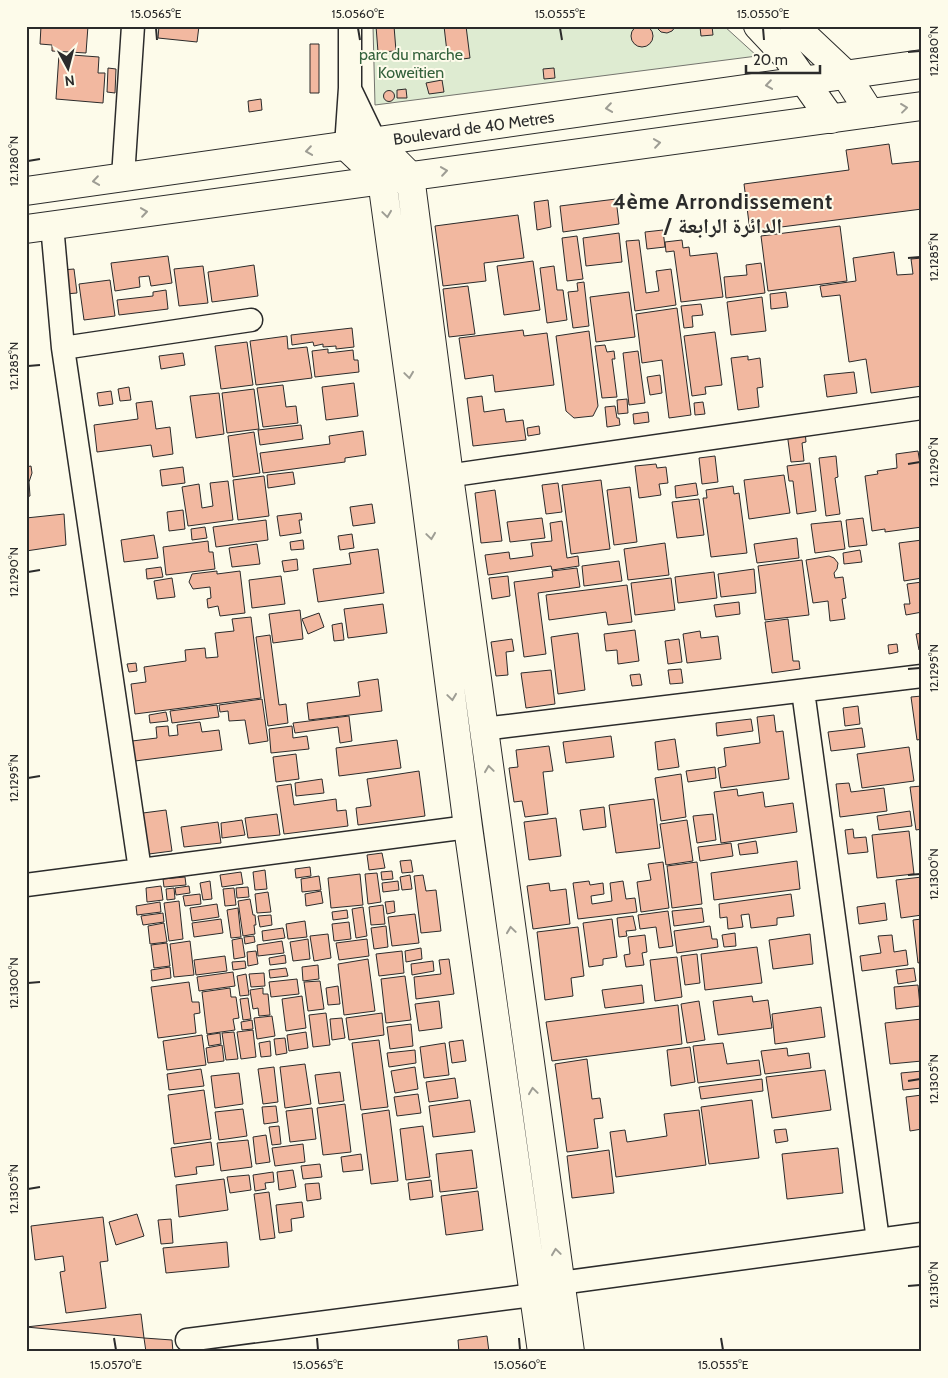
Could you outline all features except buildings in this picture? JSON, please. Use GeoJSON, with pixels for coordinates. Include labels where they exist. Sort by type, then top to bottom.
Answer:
{"type":"FeatureCollection","features":[{"type":"Feature","properties":{"kind":"street"},"geometry":{"type":"LineString","coordinates":[[123,177],[133,26]]}},
{"type":"Feature","properties":{"kind":"street"},"geometry":{"type":"LineString","coordinates":[[350,26],[350,88],[346,146],[382,180],[483,729],[570,1352]]}},
{"type":"Feature","properties":{"kind":"street"},"geometry":{"type":"LineString","coordinates":[[758,26],[788,58],[831,119]]}},
{"type":"Feature","properties":{"kind":"street"},"geometry":{"type":"LineString","coordinates":[[794,26],[845,74],[870,113]]}},
{"type":"Feature","properties":{"kind":"street","name":"Boulevard de 40 Metres"},"geometry":{"type":"LineString","coordinates":[[26,190],[922,64]]}},
{"type":"Feature","properties":{"kind":"street"},"geometry":{"type":"LineString","coordinates":[[350,88],[375,141],[410,176],[468,828],[542,1352]]}},
{"type":"Feature","properties":{"kind":"street"},"geometry":{"type":"LineString","coordinates":[[140,870],[63,348],[39,227],[922,106]]}},
{"type":"Feature","properties":{"kind":"street"},"geometry":{"type":"LineString","coordinates":[[63,348],[251,320]]}},
{"type":"Feature","properties":{"kind":"street"},"geometry":{"type":"LineString","coordinates":[[436,477],[922,408]]}},
{"type":"Feature","properties":{"kind":"street"},"geometry":{"type":"LineString","coordinates":[[483,729],[922,676]]}},
{"type":"Feature","properties":{"kind":"street"},"geometry":{"type":"LineString","coordinates":[[802,691],[878,1240]]}},
{"type":"Feature","properties":{"kind":"street"},"geometry":{"type":"LineString","coordinates":[[26,885],[468,828]]}},
{"type":"Feature","properties":{"kind":"street"},"geometry":{"type":"LineString","coordinates":[[560,1284],[922,1234]]}},
{"type":"Feature","properties":{"kind":"street"},"geometry":{"type":"LineString","coordinates":[[187,1340],[534,1295]]}},
{"type":"Feature","properties":{"kind":"green space","name":"parc du marche Koweïtien"},"geometry":{"type":"Polygon","coordinates":[[[373,26],[724,26],[757,56],[375,105],[373,26]]]}},
{"type":"Feature","properties":{"kind":"district","name":"4ème Arrondissement / الدائرة الرابعة"},"geometry":{"type":"Point","coordinates":[723,214]}}]}
